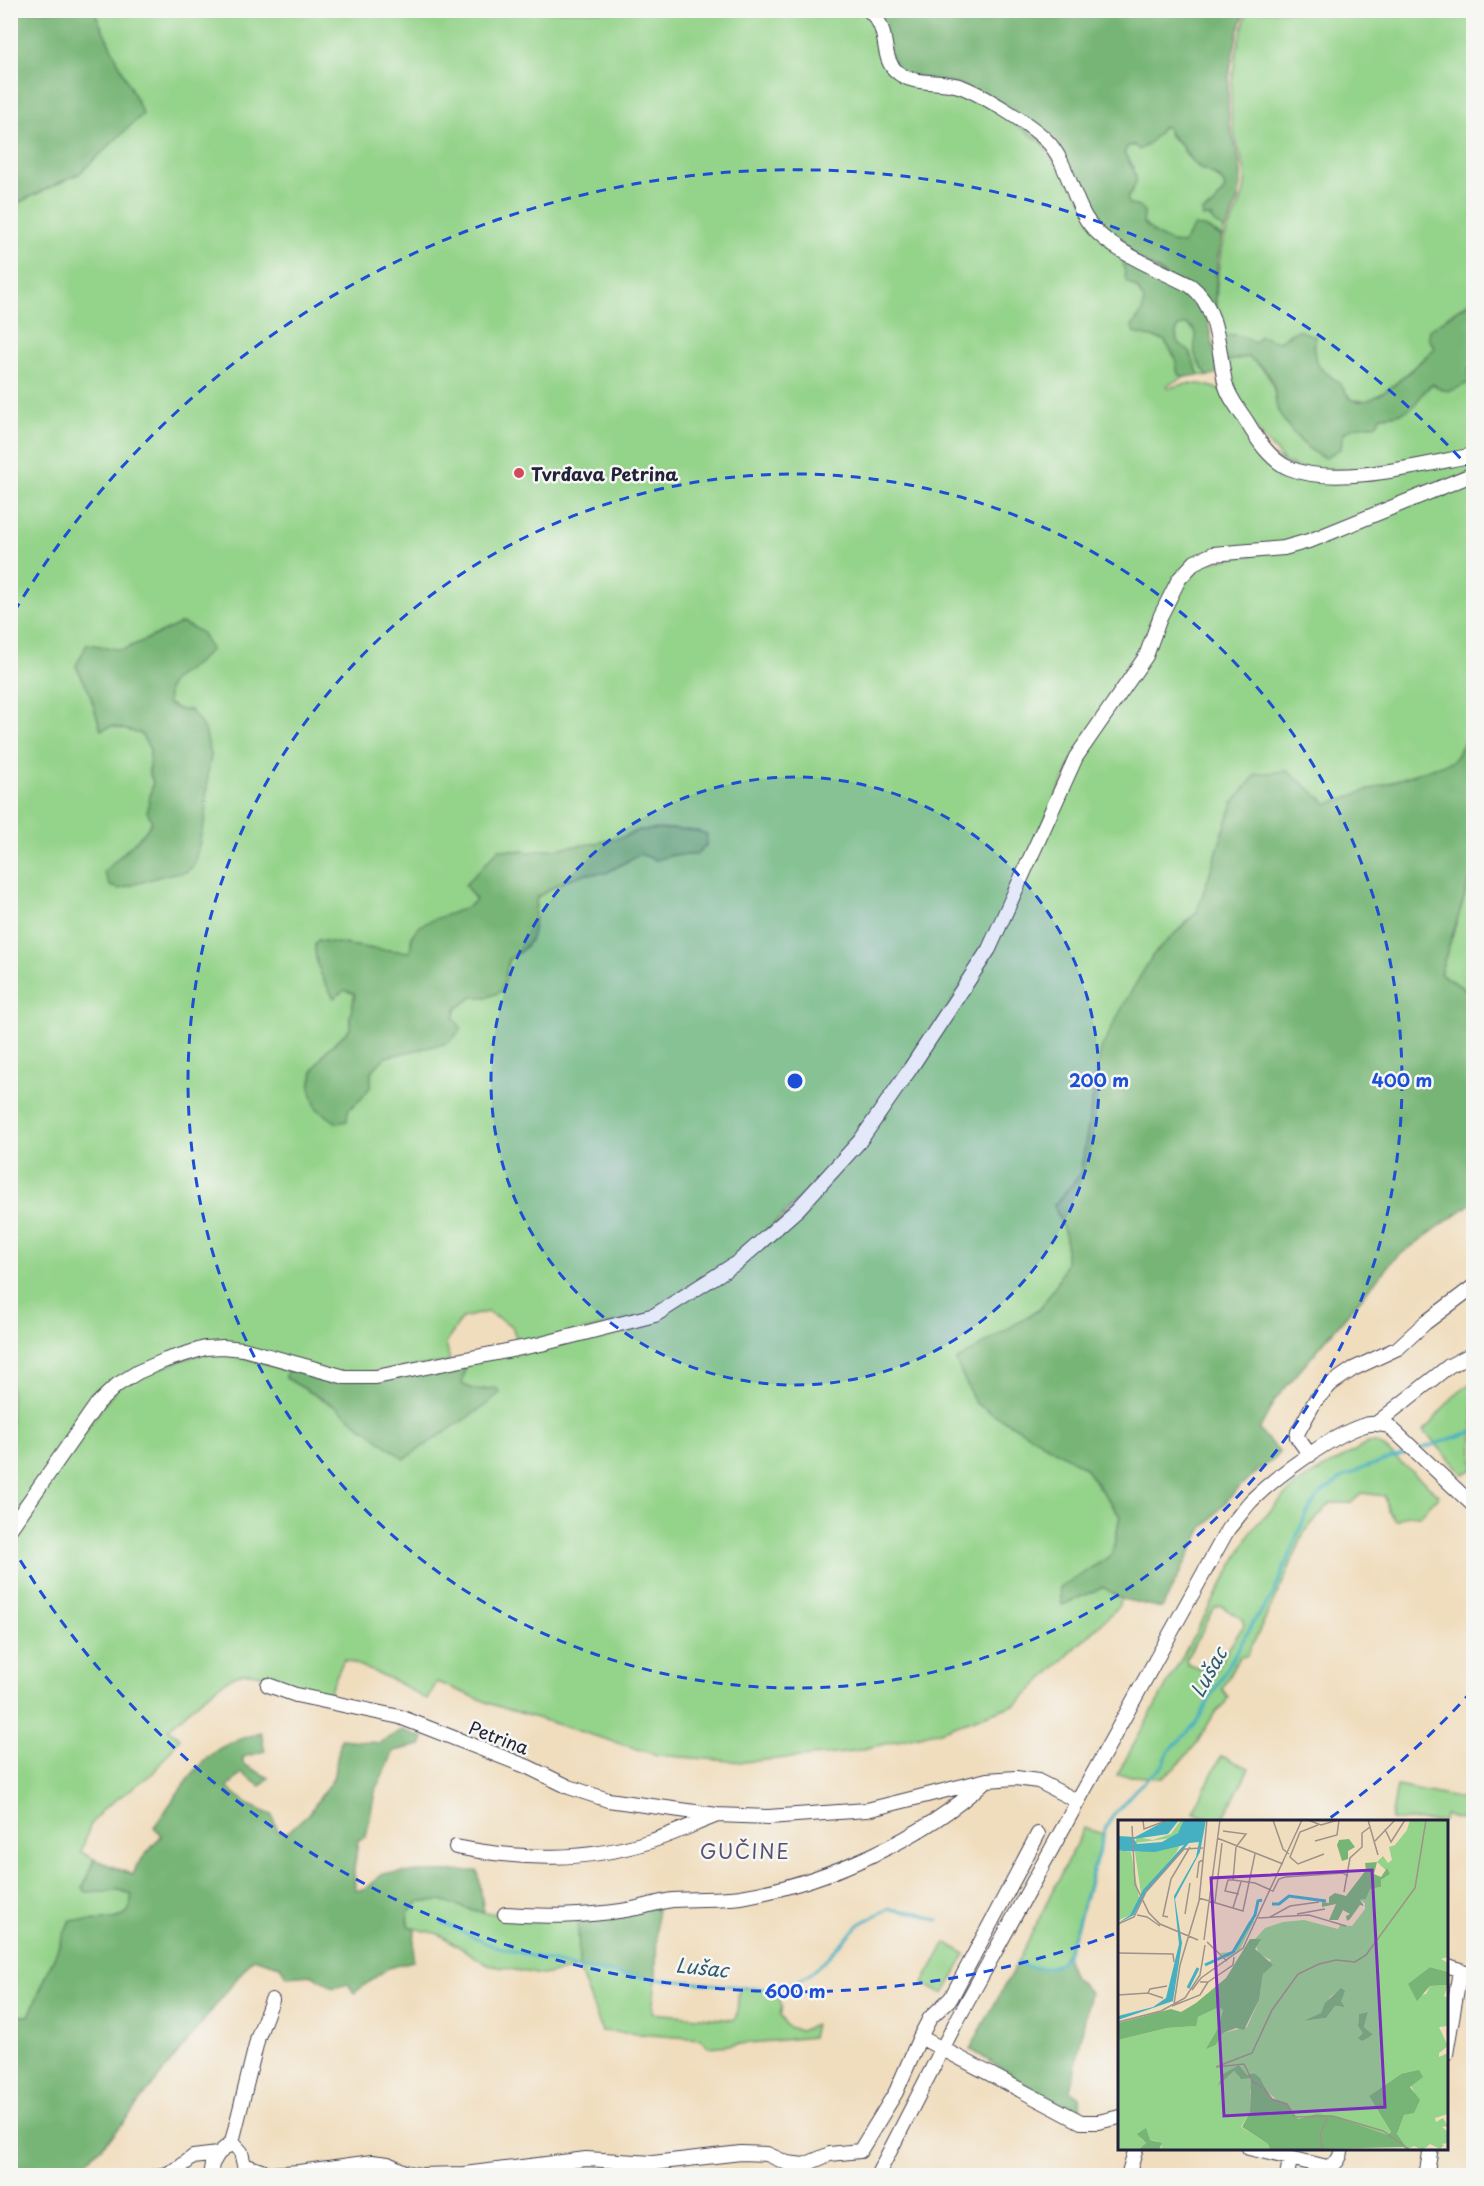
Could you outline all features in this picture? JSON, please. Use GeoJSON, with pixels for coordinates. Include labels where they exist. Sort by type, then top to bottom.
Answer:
{"type":"FeatureCollection","features":[{"type":"Feature","properties":{"kind":"street"},"geometry":{"type":"LineString","coordinates":[[869,10],[879,21],[889,63],[898,73],[910,79],[961,87],[1030,127],[1048,141],[1086,219],[1098,234],[1126,253],[1191,285],[1198,291],[1215,327],[1225,383],[1232,399],[1255,436],[1278,461],[1288,468],[1300,471],[1340,476],[1366,474],[1473,455]]}},
{"type":"Feature","properties":{"kind":"street"},"geometry":{"type":"LineString","coordinates":[[10,1529],[98,1404],[117,1385],[138,1372],[166,1360],[205,1348],[223,1347],[243,1349],[345,1377],[376,1377],[541,1344],[655,1316],[738,1262],[798,1209],[860,1141],[989,949],[1076,757],[1146,656],[1161,615],[1179,579],[1195,562],[1213,554],[1284,548],[1312,540],[1473,474]]}},
{"type":"Feature","properties":{"kind":"street"},"geometry":{"type":"LineString","coordinates":[[1310,1455],[1297,1437],[1298,1432],[1315,1401],[1331,1384],[1353,1369],[1398,1348],[1425,1323],[1473,1287]]}},
{"type":"Feature","properties":{"kind":"street"},"geometry":{"type":"LineString","coordinates":[[1377,1423],[1449,1366],[1473,1353]]}},
{"type":"Feature","properties":{"kind":"street"},"geometry":{"type":"LineString","coordinates":[[877,2175],[1077,1801],[1119,1730],[1228,1529],[1251,1501],[1282,1474],[1328,1443],[1362,1426],[1377,1423],[1389,1426],[1473,1506]]}},
{"type":"Feature","properties":{"kind":"street","name":"Petrina"},"geometry":{"type":"LineString","coordinates":[[268,1685],[296,1695],[400,1718],[528,1767],[569,1787],[608,1800],[717,1815],[768,1817],[867,1810],[987,1780],[1016,1778],[1038,1781],[1077,1801]]}},
{"type":"Feature","properties":{"kind":"street"},"geometry":{"type":"LineString","coordinates":[[505,1914],[578,1915],[637,1908],[670,1900],[738,1897],[774,1891],[818,1877],[880,1850],[943,1814],[987,1780]]}},
{"type":"Feature","properties":{"kind":"street","name":"Petrina"},"geometry":{"type":"LineString","coordinates":[[456,1847],[514,1857],[574,1857],[613,1851],[652,1841],[717,1815]]}},
{"type":"Feature","properties":{"kind":"street"},"geometry":{"type":"LineString","coordinates":[[232,2142],[241,2152],[244,2165],[270,2174],[372,2162],[388,2164],[406,2174],[464,2174],[586,2159],[652,2163],[741,2153],[767,2154],[787,2163],[804,2165],[830,2154],[856,2152],[864,2146],[896,2092],[930,2018],[951,1998],[1038,1834]]}},
{"type":"Feature","properties":{"kind":"street"},"geometry":{"type":"LineString","coordinates":[[1448,1966],[1467,1973],[1448,2046]]}},
{"type":"Feature","properties":{"kind":"street"},"geometry":{"type":"LineString","coordinates":[[210,2175],[212,2164],[218,2154],[232,2142],[258,2037],[272,2000]]}},
{"type":"Feature","properties":{"kind":"street"},"geometry":{"type":"LineString","coordinates":[[920,2037],[1081,2122],[1098,2122],[1118,2117]]}},
{"type":"Feature","properties":{"kind":"street"},"geometry":{"type":"LineString","coordinates":[[1128,2175],[1135,2150]]}},
{"type":"Feature","properties":{"kind":"street"},"geometry":{"type":"LineString","coordinates":[[1256,2150],[1327,2167],[1334,2165],[1342,2150]]}},
{"type":"Feature","properties":{"kind":"street"},"geometry":{"type":"LineString","coordinates":[[1426,2175],[1431,2150]]}},
{"type":"Feature","properties":{"kind":"street"},"geometry":{"type":"LineString","coordinates":[[156,2175],[167,2174],[179,2169],[193,2157],[218,2154]]}},
{"type":"Feature","properties":{"kind":"street"},"geometry":{"type":"LineString","coordinates":[[1287,2175],[1290,2159]]}},
{"type":"Feature","properties":{"kind":"green space"},"geometry":{"type":"Polygon","coordinates":[[[10,11],[94,11],[143,114],[80,173],[11,206],[10,11]]]}},
{"type":"Feature","properties":{"kind":"green space"},"geometry":{"type":"Polygon","coordinates":[[[94,11],[868,11],[960,88],[1030,128],[1125,254],[1137,288],[1144,300],[1142,313],[1132,326],[1134,332],[1164,340],[1175,357],[1178,374],[1185,377],[1167,385],[1169,388],[1195,384],[1208,385],[1221,391],[1269,455],[1314,475],[1473,456],[1473,472],[1311,539],[1194,561],[1144,655],[1074,757],[988,948],[858,1140],[737,1261],[655,1314],[519,1346],[512,1326],[487,1312],[462,1318],[446,1343],[450,1362],[345,1376],[223,1346],[116,1384],[11,1526],[11,206],[80,173],[98,22],[94,11]],[[182,623],[123,650],[87,644],[76,666],[89,691],[101,729],[112,726],[141,734],[150,749],[149,772],[153,782],[148,811],[152,822],[145,832],[104,872],[119,889],[168,874],[186,872],[194,865],[206,800],[211,755],[181,710],[168,704],[167,691],[173,679],[182,623]],[[640,830],[598,843],[531,852],[499,849],[473,894],[476,900],[469,908],[452,914],[412,935],[410,952],[318,940],[315,944],[315,952],[322,968],[333,981],[355,994],[350,1029],[326,1051],[313,1071],[348,1110],[371,1086],[371,1072],[385,1057],[403,1053],[454,1018],[456,1009],[473,997],[488,997],[502,991],[509,959],[526,946],[533,933],[537,897],[566,880],[585,874],[606,873],[640,854],[656,860],[673,855],[695,855],[697,831],[640,830]]]}},
{"type":"Feature","properties":{"kind":"green space"},"geometry":{"type":"Polygon","coordinates":[[[871,11],[1245,11],[1234,50],[1228,93],[1230,124],[1240,165],[1241,185],[1234,212],[1225,230],[1211,217],[1203,217],[1202,212],[1214,205],[1225,189],[1224,184],[1217,176],[1193,162],[1167,127],[1162,127],[1152,140],[1139,150],[1134,145],[1128,146],[1124,153],[1136,175],[1135,185],[1127,198],[1129,204],[1144,211],[1143,223],[1147,227],[1161,237],[1183,244],[1194,226],[1204,227],[1222,237],[1217,261],[1214,321],[1206,303],[1100,233],[1057,154],[961,85],[898,72],[871,11]]]}},
{"type":"Feature","properties":{"kind":"green space"},"geometry":{"type":"Polygon","coordinates":[[[1248,11],[1473,11],[1473,300],[1447,316],[1435,348],[1387,391],[1368,401],[1353,400],[1320,369],[1314,360],[1315,336],[1289,334],[1278,342],[1260,337],[1254,344],[1245,337],[1219,340],[1216,304],[1219,262],[1224,240],[1242,200],[1245,185],[1243,163],[1234,134],[1231,99],[1236,53],[1248,11]]]}},
{"type":"Feature","properties":{"kind":"green space"},"geometry":{"type":"Polygon","coordinates":[[[1167,126],[1170,136],[1182,147],[1187,156],[1202,170],[1208,171],[1224,183],[1225,189],[1214,205],[1202,212],[1225,230],[1222,237],[1205,227],[1190,232],[1183,244],[1166,240],[1143,223],[1142,208],[1129,205],[1127,198],[1133,191],[1134,167],[1124,153],[1128,146],[1146,146],[1162,127],[1167,126]]]}},
{"type":"Feature","properties":{"kind":"green space"},"geometry":{"type":"Polygon","coordinates":[[[1125,254],[1157,269],[1204,304],[1219,374],[1208,376],[1200,365],[1194,349],[1195,330],[1186,324],[1178,327],[1177,342],[1189,351],[1199,375],[1185,377],[1178,374],[1175,357],[1164,340],[1134,333],[1132,326],[1142,313],[1144,300],[1137,288],[1126,281],[1123,261],[1125,254]]]}},
{"type":"Feature","properties":{"kind":"green space"},"geometry":{"type":"Polygon","coordinates":[[[1473,300],[1474,363],[1469,369],[1470,382],[1456,389],[1447,390],[1442,390],[1433,384],[1406,411],[1381,416],[1376,425],[1359,426],[1343,433],[1341,448],[1326,458],[1305,445],[1285,422],[1277,408],[1272,380],[1262,367],[1248,357],[1223,362],[1219,340],[1224,337],[1237,335],[1254,343],[1260,336],[1278,342],[1297,330],[1315,336],[1314,352],[1319,367],[1340,384],[1351,399],[1360,401],[1371,399],[1395,384],[1435,348],[1429,339],[1429,330],[1473,300]]]}},
{"type":"Feature","properties":{"kind":"green space"},"geometry":{"type":"Polygon","coordinates":[[[1186,324],[1196,332],[1195,344],[1199,364],[1208,376],[1199,375],[1189,351],[1177,342],[1178,327],[1186,324]]]}},
{"type":"Feature","properties":{"kind":"green space"},"geometry":{"type":"Polygon","coordinates":[[[1248,357],[1270,378],[1277,407],[1341,440],[1350,429],[1360,425],[1376,425],[1381,416],[1401,413],[1433,383],[1448,391],[1470,382],[1469,369],[1473,363],[1473,453],[1366,472],[1289,467],[1244,415],[1223,362],[1248,357]]]}},
{"type":"Feature","properties":{"kind":"green space"},"geometry":{"type":"Polygon","coordinates":[[[1473,475],[1473,728],[1453,761],[1328,804],[1287,771],[1233,803],[1197,912],[1153,955],[1101,1049],[1080,1175],[1054,1205],[1066,1237],[1066,1263],[1057,1284],[1040,1309],[957,1361],[975,1403],[1084,1467],[1120,1516],[1112,1555],[1062,1605],[1103,1587],[1122,1599],[1117,1608],[1017,1704],[940,1731],[846,1753],[743,1762],[657,1755],[494,1705],[437,1682],[427,1700],[395,1681],[344,1659],[328,1695],[266,1676],[247,1673],[238,1675],[217,1687],[168,1729],[180,1738],[153,1773],[102,1810],[90,1826],[81,1852],[94,1859],[83,1888],[119,1890],[132,1894],[130,1906],[127,1913],[117,1918],[91,1921],[70,1920],[29,2016],[11,2016],[11,1531],[118,1386],[205,1349],[288,1363],[286,1378],[336,1407],[496,1388],[475,1390],[462,1384],[454,1364],[656,1317],[739,1263],[861,1142],[990,950],[1077,758],[1123,692],[1162,616],[1196,564],[1284,549],[1473,475]]]}},
{"type":"Feature","properties":{"kind":"green space"},"geometry":{"type":"Polygon","coordinates":[[[182,623],[201,632],[211,649],[171,683],[168,695],[168,704],[181,710],[191,710],[205,730],[211,755],[205,820],[194,865],[186,872],[168,874],[119,889],[110,886],[104,872],[145,832],[152,822],[147,811],[153,782],[149,772],[150,749],[141,734],[112,726],[101,730],[89,691],[76,666],[87,644],[123,650],[182,623]]]}},
{"type":"Feature","properties":{"kind":"green space"},"geometry":{"type":"Polygon","coordinates":[[[1473,728],[1473,870],[1440,974],[1473,994],[1473,1202],[1394,1259],[1275,1400],[1259,1430],[1280,1453],[1237,1489],[1203,1528],[1162,1608],[1122,1599],[1103,1587],[1062,1605],[1059,1588],[1112,1555],[1120,1516],[1084,1467],[975,1403],[956,1361],[1040,1309],[1057,1284],[1066,1263],[1066,1237],[1054,1205],[1080,1175],[1101,1049],[1126,1000],[1153,955],[1197,912],[1233,803],[1256,774],[1287,771],[1328,804],[1453,761],[1473,728]]]}},
{"type":"Feature","properties":{"kind":"green space"},"geometry":{"type":"Polygon","coordinates":[[[671,829],[707,834],[706,846],[695,855],[673,855],[656,860],[640,854],[606,873],[585,874],[566,880],[537,897],[531,939],[509,959],[502,991],[488,997],[473,997],[456,1009],[454,1018],[462,1029],[448,1043],[385,1057],[371,1072],[371,1086],[348,1110],[347,1121],[337,1123],[316,1108],[310,1088],[313,1071],[326,1051],[350,1029],[355,994],[345,990],[334,998],[318,965],[315,944],[318,940],[410,952],[412,937],[422,925],[469,906],[476,900],[465,885],[499,849],[531,852],[598,843],[640,830],[671,829]]]}},
{"type":"Feature","properties":{"kind":"green space"},"geometry":{"type":"Polygon","coordinates":[[[1473,870],[1473,994],[1440,974],[1473,870]]]}},
{"type":"Feature","properties":{"kind":"green space"},"geometry":{"type":"Polygon","coordinates":[[[288,1363],[345,1378],[454,1364],[465,1369],[462,1384],[475,1390],[496,1388],[500,1393],[482,1408],[404,1459],[336,1407],[286,1378],[288,1363]]]}},
{"type":"Feature","properties":{"kind":"green space"},"geometry":{"type":"Polygon","coordinates":[[[1473,1381],[1473,1469],[1463,1474],[1424,1431],[1452,1398],[1473,1381]]]}},
{"type":"Feature","properties":{"kind":"green space"},"geometry":{"type":"Polygon","coordinates":[[[1368,1443],[1375,1443],[1382,1446],[1439,1495],[1420,1516],[1407,1515],[1396,1521],[1388,1511],[1385,1496],[1362,1493],[1351,1503],[1331,1503],[1305,1531],[1247,1656],[1239,1657],[1222,1689],[1228,1697],[1224,1705],[1214,1714],[1197,1743],[1177,1766],[1162,1778],[1117,1775],[1254,1527],[1297,1484],[1368,1443]],[[1221,1606],[1215,1608],[1186,1659],[1187,1664],[1208,1672],[1214,1671],[1244,1625],[1242,1619],[1221,1606]]]}},
{"type":"Feature","properties":{"kind":"green space"},"geometry":{"type":"Polygon","coordinates":[[[402,1730],[424,1738],[421,1745],[394,1751],[375,1792],[366,1837],[358,1840],[354,1870],[355,1890],[364,1890],[383,1873],[478,1871],[484,1913],[440,1901],[420,1901],[408,1912],[408,1927],[415,1929],[413,1961],[388,1968],[354,1993],[348,1984],[334,1988],[313,1975],[287,1977],[280,1966],[253,1958],[115,2133],[73,2175],[11,2175],[11,2016],[29,2016],[70,1920],[117,1918],[127,1913],[130,1906],[132,1894],[119,1890],[86,1892],[83,1888],[94,1859],[133,1875],[137,1865],[162,1835],[154,1827],[183,1786],[199,1766],[217,1750],[233,1742],[261,1732],[265,1751],[243,1757],[243,1764],[269,1778],[260,1786],[242,1773],[227,1787],[249,1805],[272,1815],[278,1831],[287,1833],[310,1812],[333,1779],[341,1739],[379,1743],[402,1730]]]}},
{"type":"Feature","properties":{"kind":"green space"},"geometry":{"type":"Polygon","coordinates":[[[1221,1756],[1249,1768],[1223,1820],[1212,1820],[1193,1812],[1221,1756]]]}},
{"type":"Feature","properties":{"kind":"green space"},"geometry":{"type":"Polygon","coordinates":[[[1397,1786],[1473,1801],[1473,1822],[1444,1815],[1443,1820],[1391,1820],[1397,1786]]]}},
{"type":"Feature","properties":{"kind":"green space"},"geometry":{"type":"Polygon","coordinates":[[[1084,1828],[1103,1834],[1085,1904],[1071,1942],[1057,1964],[1048,1968],[1017,1963],[1084,1828]]]}},
{"type":"Feature","properties":{"kind":"green space"},"geometry":{"type":"Polygon","coordinates":[[[420,1901],[440,1901],[484,1913],[578,1915],[579,1969],[542,1975],[488,1965],[439,1934],[408,1927],[408,1911],[420,1901]]]}},
{"type":"Feature","properties":{"kind":"green space"},"geometry":{"type":"Polygon","coordinates":[[[657,1903],[656,1979],[579,1969],[578,1915],[657,1903]]]}},
{"type":"Feature","properties":{"kind":"green space"},"geometry":{"type":"Polygon","coordinates":[[[946,1943],[966,1954],[944,1994],[923,1983],[946,1943]]]}},
{"type":"Feature","properties":{"kind":"green space"},"geometry":{"type":"Polygon","coordinates":[[[1066,1957],[1074,1978],[1090,1992],[1071,2090],[1079,2097],[1081,2110],[1051,2100],[970,2049],[1017,1963],[1043,1968],[1054,1965],[1066,1957]]]}},
{"type":"Feature","properties":{"kind":"green space"},"geometry":{"type":"Polygon","coordinates":[[[579,1969],[656,1979],[652,2013],[734,2020],[737,2014],[739,1987],[776,1990],[782,2006],[780,2016],[786,2026],[800,2031],[815,2025],[812,2037],[708,2047],[701,2039],[602,2031],[579,1969]]]}},
{"type":"Feature","properties":{"kind":"waterway","name":"Lušac"},"geometry":{"type":"LineString","coordinates":[[1420,1449],[1474,1431]]}},
{"type":"Feature","properties":{"kind":"waterway","name":"Lušac"},"geometry":{"type":"LineString","coordinates":[[1017,1963],[1043,1968],[1055,1966],[1066,1957],[1106,1827],[1113,1815],[1136,1789],[1164,1764],[1168,1752],[1195,1725],[1252,1624],[1273,1595],[1306,1514],[1319,1495],[1342,1478],[1363,1468],[1411,1452]]}},
{"type":"Feature","properties":{"kind":"waterway","name":"Lušac"},"geometry":{"type":"LineString","coordinates":[[442,1922],[488,1944],[579,1969],[776,1990],[807,1976],[860,1924],[889,1909],[919,1913],[938,1921]]}},
{"type":"Feature","properties":{"kind":"place","name":"Tvrđava Petrina"},"geometry":{"type":"Point","coordinates":[519,473]}},
{"type":"Feature","properties":{"kind":"district","name":"GUČINE"},"geometry":{"type":"Point","coordinates":[745,1851]}}]}
